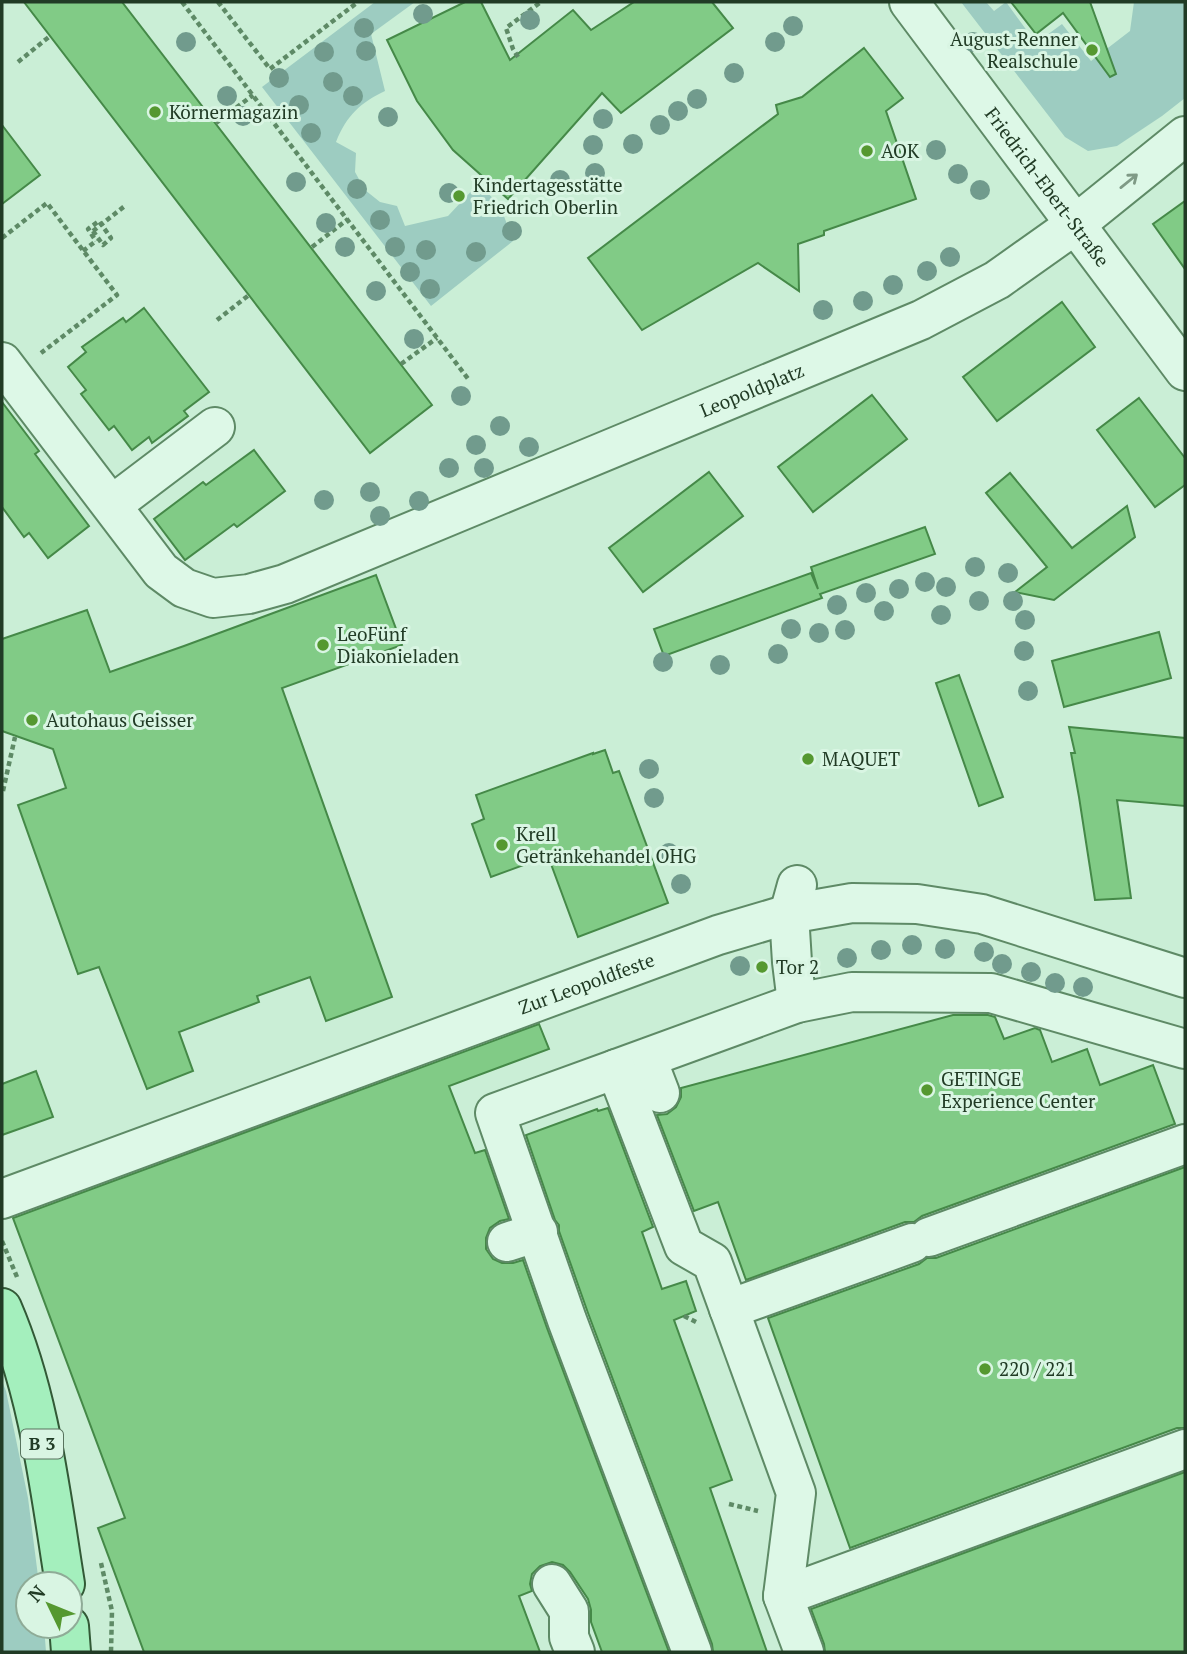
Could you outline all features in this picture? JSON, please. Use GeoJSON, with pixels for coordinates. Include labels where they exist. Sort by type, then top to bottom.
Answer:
{"type":"FeatureCollection","features":[{"type":"Feature","properties":{"kind":"main road","name":"B 3"},"geometry":{"type":"LineString","coordinates":[[2,1308],[31,1391],[63,1570]]}},
{"type":"Feature","properties":{"kind":"street","name":"Friedrich-Ebert-Straße"},"geometry":{"type":"LineString","coordinates":[[909,2],[1185,370]]}},
{"type":"Feature","properties":{"kind":"street","name":"Leopoldplatz"},"geometry":{"type":"LineString","coordinates":[[4,365],[161,571],[184,588],[213,598],[250,594],[285,584],[921,320],[997,280],[1076,224],[1185,136]]}},
{"type":"Feature","properties":{"kind":"street"},"geometry":{"type":"LineString","coordinates":[[112,505],[215,427]]}},
{"type":"Feature","properties":{"kind":"street"},"geometry":{"type":"LineString","coordinates":[[793,899],[792,962],[797,1003]]}},
{"type":"Feature","properties":{"kind":"street","name":"Zur Leopoldfeste"},"geometry":{"type":"LineString","coordinates":[[2,1199],[718,935],[793,899],[917,904],[982,914],[1185,978]]}},
{"type":"Feature","properties":{"kind":"street"},"geometry":{"type":"LineString","coordinates":[[692,1652],[567,1320],[523,1237],[495,1114],[641,1074],[797,1003],[852,992],[991,993],[1185,1049]]}},
{"type":"Feature","properties":{"kind":"street"},"geometry":{"type":"LineString","coordinates":[[641,1074],[684,1247],[712,1262],[796,1493],[783,1596],[804,1652]]}},
{"type":"Feature","properties":{"kind":"street"},"geometry":{"type":"LineString","coordinates":[[729,1309],[1185,1144]]}},
{"type":"Feature","properties":{"kind":"street"},"geometry":{"type":"LineString","coordinates":[[783,1596],[1185,1449]]}},
{"type":"Feature","properties":{"kind":"street"},"geometry":{"type":"LineString","coordinates":[[552,1584],[569,1611],[561,1646]]}},
{"type":"Feature","properties":{"kind":"path"},"geometry":{"type":"LineString","coordinates":[[182,2],[469,380]]}},
{"type":"Feature","properties":{"kind":"path"},"geometry":{"type":"LineString","coordinates":[[218,2],[270,69],[358,2]]}},
{"type":"Feature","properties":{"kind":"path"},"geometry":{"type":"LineString","coordinates":[[518,57],[506,28],[541,2]]}},
{"type":"Feature","properties":{"kind":"path"},"geometry":{"type":"LineString","coordinates":[[18,62],[50,36]]}},
{"type":"Feature","properties":{"kind":"path"},"geometry":{"type":"LineString","coordinates":[[216,123],[253,95]]}},
{"type":"Feature","properties":{"kind":"path"},"geometry":{"type":"LineString","coordinates":[[2,238],[47,203],[117,295],[4,365]]}},
{"type":"Feature","properties":{"kind":"path"},"geometry":{"type":"LineString","coordinates":[[83,250],[96,241],[88,229],[99,221],[111,238],[103,245],[93,231],[125,205]]}},
{"type":"Feature","properties":{"kind":"path"},"geometry":{"type":"LineString","coordinates":[[312,247],[348,219]]}},
{"type":"Feature","properties":{"kind":"path"},"geometry":{"type":"LineString","coordinates":[[217,320],[249,295]]}},
{"type":"Feature","properties":{"kind":"path"},"geometry":{"type":"LineString","coordinates":[[401,364],[437,338]]}},
{"type":"Feature","properties":{"kind":"path"},"geometry":{"type":"LineString","coordinates":[[3,791],[15,737]]}},
{"type":"Feature","properties":{"kind":"shaded area"},"geometry":{"type":"Polygon","coordinates":[[[375,2],[415,2],[371,34],[385,91],[355,111],[336,142],[356,153],[355,172],[365,190],[380,202],[397,206],[405,226],[448,216],[478,184],[500,205],[513,241],[431,306],[262,87],[375,2]]]}},
{"type":"Feature","properties":{"kind":"shaded area","name":"August-Renner Realschule"},"geometry":{"type":"Polygon","coordinates":[[[961,2],[986,2],[994,11],[1006,2],[1036,43],[1062,24],[1091,61],[1130,31],[1134,2],[1185,2],[1185,98],[1117,146],[1088,151],[1065,137],[961,2]]]}},
{"type":"Feature","properties":{"kind":"shaded area"},"geometry":{"type":"Polygon","coordinates":[[[2,1381],[28,1498],[37,1570],[14,1570],[14,1640],[45,1640],[46,1652],[2,1652],[2,1381]]]}},
{"type":"Feature","properties":{"kind":"building"},"geometry":{"type":"Polygon","coordinates":[[[24,2],[122,2],[432,405],[370,453],[24,2]]]}},
{"type":"Feature","properties":{"kind":"building","name":"Kindertagesstätte Friedrich Oberlin"},"geometry":{"type":"Polygon","coordinates":[[[465,2],[481,2],[510,60],[573,10],[591,30],[634,2],[712,2],[733,28],[621,113],[602,93],[508,199],[453,150],[417,101],[387,40],[465,2]]]}},
{"type":"Feature","properties":{"kind":"building"},"geometry":{"type":"Polygon","coordinates":[[[1011,2],[1090,2],[1116,74],[1110,77],[1063,13],[1036,34],[1011,2]]]}},
{"type":"Feature","properties":{"kind":"building"},"geometry":{"type":"Polygon","coordinates":[[[864,48],[903,98],[886,111],[916,199],[824,231],[824,235],[798,244],[799,291],[758,263],[642,330],[588,258],[778,114],[776,105],[802,97],[864,48]]]}},
{"type":"Feature","properties":{"kind":"building"},"geometry":{"type":"Polygon","coordinates":[[[2,125],[40,175],[2,204],[2,125]]]}},
{"type":"Feature","properties":{"kind":"building"},"geometry":{"type":"Polygon","coordinates":[[[1185,201],[1185,269],[1153,224],[1185,201]]]}},
{"type":"Feature","properties":{"kind":"building"},"geometry":{"type":"Polygon","coordinates":[[[1062,302],[1095,347],[997,421],[963,377],[1062,302]]]}},
{"type":"Feature","properties":{"kind":"building"},"geometry":{"type":"Polygon","coordinates":[[[144,308],[209,392],[184,411],[188,416],[152,443],[149,437],[132,450],[114,426],[109,430],[81,394],[86,390],[68,367],[86,352],[82,347],[123,318],[126,322],[144,308]]]}},
{"type":"Feature","properties":{"kind":"building"},"geometry":{"type":"Polygon","coordinates":[[[872,395],[907,439],[813,512],[778,467],[872,395]]]}},
{"type":"Feature","properties":{"kind":"building"},"geometry":{"type":"Polygon","coordinates":[[[1139,398],[1185,458],[1185,485],[1155,507],[1097,430],[1139,398]]]}},
{"type":"Feature","properties":{"kind":"building"},"geometry":{"type":"Polygon","coordinates":[[[2,402],[39,451],[35,454],[89,526],[48,558],[29,533],[24,537],[2,507],[2,402]]]}},
{"type":"Feature","properties":{"kind":"building"},"geometry":{"type":"Polygon","coordinates":[[[254,450],[285,491],[237,527],[234,524],[185,560],[154,519],[203,482],[206,485],[254,450]]]}},
{"type":"Feature","properties":{"kind":"building"},"geometry":{"type":"Polygon","coordinates":[[[709,472],[743,516],[643,592],[609,548],[709,472]]]}},
{"type":"Feature","properties":{"kind":"building"},"geometry":{"type":"Polygon","coordinates":[[[1010,473],[1072,548],[1127,506],[1135,537],[1054,600],[1015,592],[1047,567],[986,493],[1010,473]]]}},
{"type":"Feature","properties":{"kind":"building"},"geometry":{"type":"Polygon","coordinates":[[[925,527],[935,554],[820,594],[822,598],[664,656],[654,629],[811,573],[818,589],[811,567],[925,527]]]}},
{"type":"Feature","properties":{"kind":"building"},"geometry":{"type":"Polygon","coordinates":[[[376,575],[402,645],[282,688],[392,997],[326,1021],[310,977],[257,996],[259,1002],[179,1032],[193,1071],[147,1089],[99,967],[78,974],[18,805],[66,788],[53,749],[2,731],[2,639],[87,610],[110,672],[376,575]]]}},
{"type":"Feature","properties":{"kind":"building"},"geometry":{"type":"Polygon","coordinates":[[[1159,632],[1171,678],[1064,707],[1052,661],[1159,632]]]}},
{"type":"Feature","properties":{"kind":"building"},"geometry":{"type":"Polygon","coordinates":[[[959,675],[1003,797],[979,806],[936,683],[959,675]]]}},
{"type":"Feature","properties":{"kind":"building"},"geometry":{"type":"Polygon","coordinates":[[[1069,727],[1185,738],[1185,806],[1117,800],[1131,898],[1095,900],[1069,727]]]}},
{"type":"Feature","properties":{"kind":"building"},"geometry":{"type":"Polygon","coordinates":[[[605,750],[613,773],[619,771],[668,903],[578,937],[548,856],[491,877],[472,824],[484,819],[476,795],[605,750]]]}},
{"type":"Feature","properties":{"kind":"building"},"geometry":{"type":"Polygon","coordinates":[[[953,1015],[995,1017],[1004,1039],[1035,1028],[1040,1030],[1052,1062],[1087,1049],[1100,1085],[1153,1065],[1175,1124],[922,1216],[914,1222],[905,1222],[746,1280],[718,1202],[694,1211],[657,1115],[667,1114],[676,1107],[681,1097],[681,1088],[953,1015]]]}},
{"type":"Feature","properties":{"kind":"building"},"geometry":{"type":"Polygon","coordinates":[[[539,1024],[549,1049],[449,1086],[475,1153],[485,1150],[509,1219],[490,1228],[486,1249],[493,1259],[502,1263],[523,1260],[669,1652],[602,1652],[591,1622],[588,1599],[570,1572],[563,1565],[552,1562],[540,1566],[532,1574],[532,1591],[519,1596],[540,1652],[144,1652],[98,1528],[125,1518],[13,1218],[539,1024]]]}},
{"type":"Feature","properties":{"kind":"building"},"geometry":{"type":"Polygon","coordinates":[[[36,1071],[53,1117],[2,1135],[2,1084],[36,1071]]]}},
{"type":"Feature","properties":{"kind":"building"},"geometry":{"type":"Polygon","coordinates":[[[608,1108],[653,1227],[642,1232],[662,1289],[686,1281],[696,1311],[674,1320],[732,1480],[710,1488],[767,1652],[713,1652],[588,1313],[526,1135],[597,1109],[608,1108]]]}},
{"type":"Feature","properties":{"kind":"building","name":"220 / 221"},"geometry":{"type":"Polygon","coordinates":[[[1185,1167],[1185,1428],[1177,1428],[850,1548],[768,1318],[919,1264],[927,1258],[936,1258],[1185,1167]]]}},
{"type":"Feature","properties":{"kind":"building"},"geometry":{"type":"Polygon","coordinates":[[[1185,1472],[1185,1652],[825,1652],[811,1609],[1185,1472]]]}},
{"type":"Feature","properties":{"kind":"place","name":"August-Renner Realschule"},"geometry":{"type":"Point","coordinates":[1092,50]}},
{"type":"Feature","properties":{"kind":"place","name":"Körnermagazin"},"geometry":{"type":"Point","coordinates":[155,112]}},
{"type":"Feature","properties":{"kind":"place","name":"AOK"},"geometry":{"type":"Point","coordinates":[867,151]}},
{"type":"Feature","properties":{"kind":"place","name":"Kindertagesstätte Friedrich Oberlin"},"geometry":{"type":"Point","coordinates":[459,196]}},
{"type":"Feature","properties":{"kind":"place","name":"LeoFünf Diakonieladen"},"geometry":{"type":"Point","coordinates":[323,645]}},
{"type":"Feature","properties":{"kind":"place","name":"Autohaus Geisser"},"geometry":{"type":"Point","coordinates":[32,720]}},
{"type":"Feature","properties":{"kind":"place","name":"MAQUET"},"geometry":{"type":"Point","coordinates":[808,759]}},
{"type":"Feature","properties":{"kind":"place","name":"Krell Getränkehandel OHG"},"geometry":{"type":"Point","coordinates":[502,845]}},
{"type":"Feature","properties":{"kind":"place","name":"Tor 2"},"geometry":{"type":"Point","coordinates":[762,967]}},
{"type":"Feature","properties":{"kind":"place","name":"GETINGE Experience Center"},"geometry":{"type":"Point","coordinates":[927,1090]}},
{"type":"Feature","properties":{"kind":"place","name":"220 / 221"},"geometry":{"type":"Point","coordinates":[985,1369]}}]}
